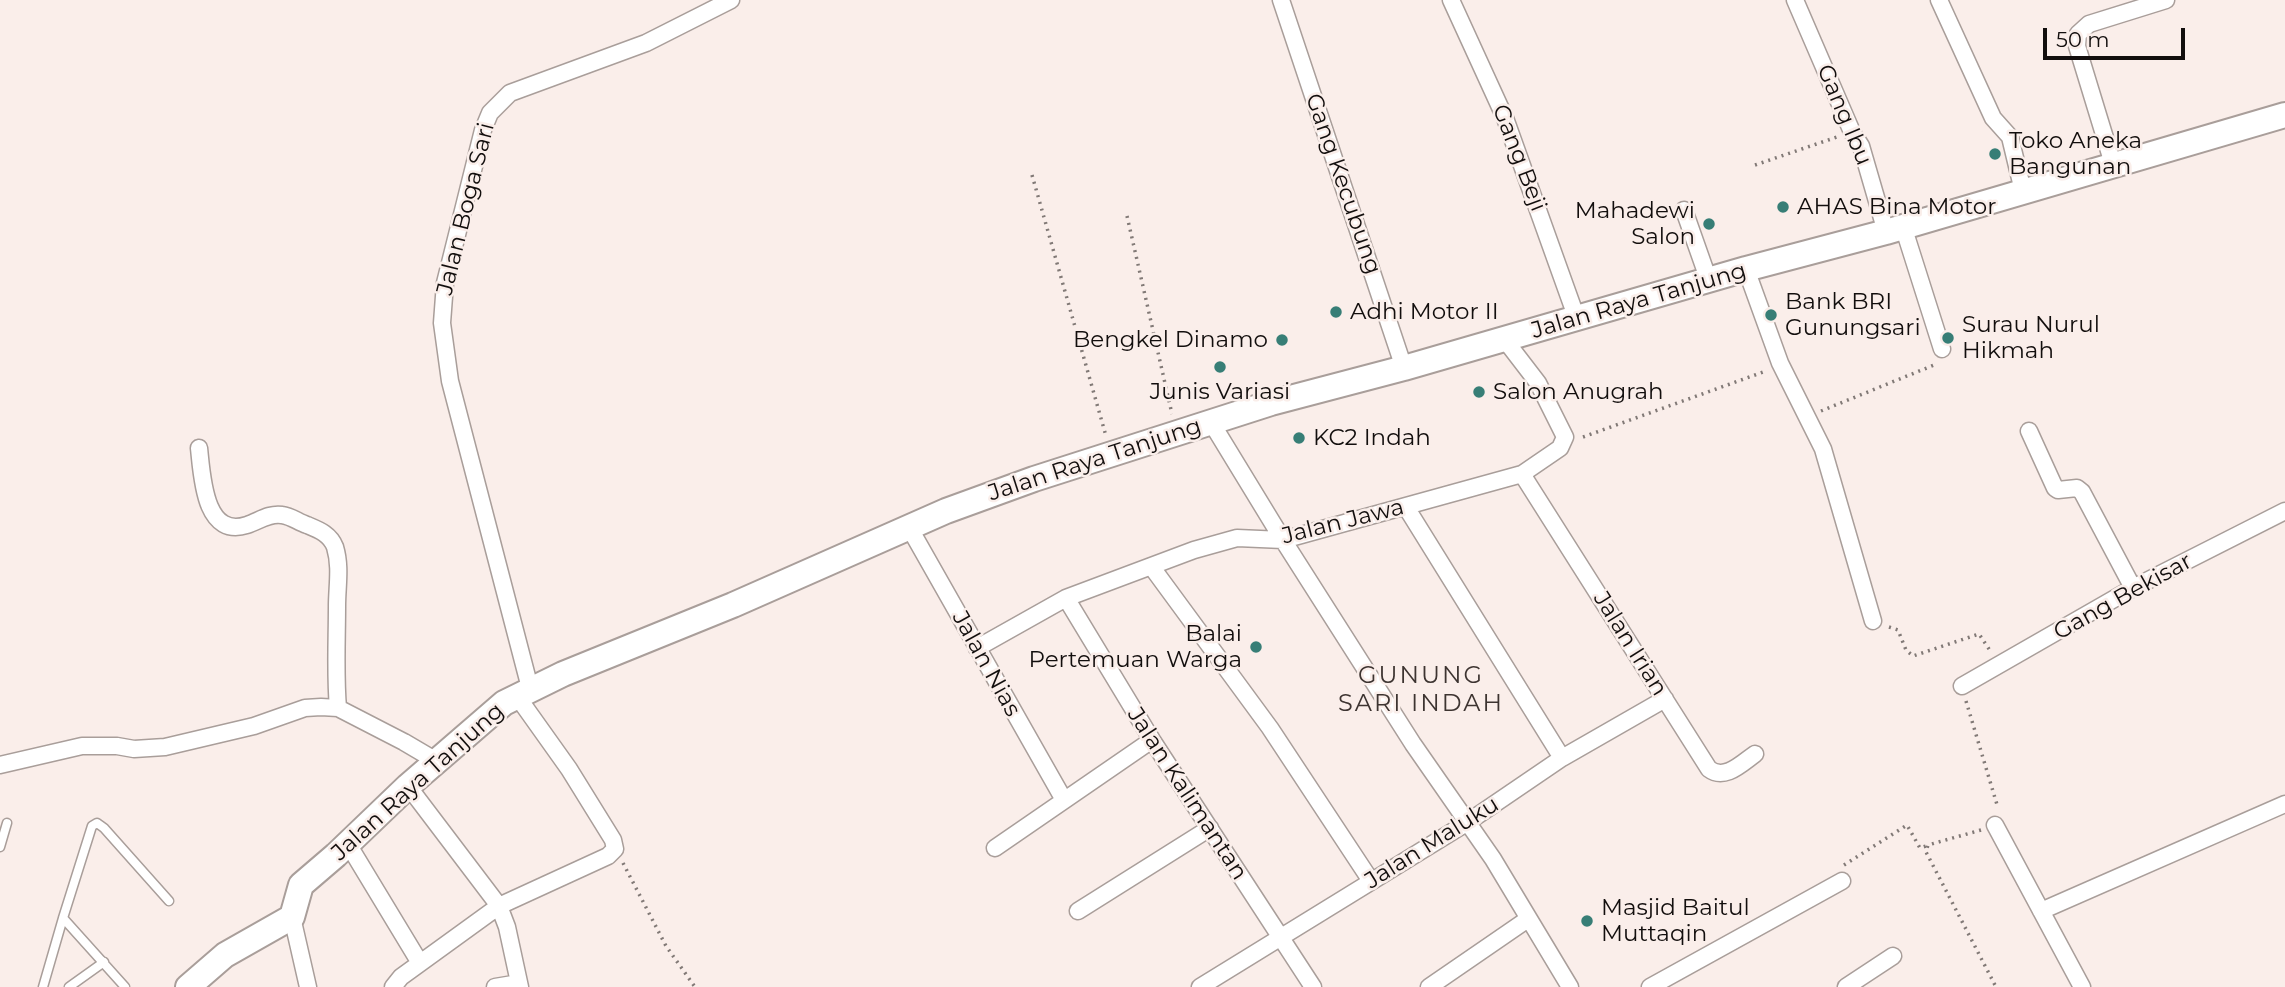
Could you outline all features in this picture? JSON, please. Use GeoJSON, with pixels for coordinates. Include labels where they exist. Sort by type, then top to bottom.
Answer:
{"type":"FeatureCollection","features":[{"type":"Feature","properties":{"kind":"main road","name":"Jalan Raya Tanjung"},"geometry":{"type":"LineString","coordinates":[[292,917],[301,886],[490,714],[524,692],[733,605],[909,527],[999,491],[1211,422],[1895,229],[2285,115]]}},
{"type":"Feature","properties":{"kind":"main road"},"geometry":{"type":"LineString","coordinates":[[188,987],[225,955],[292,917]]}},
{"type":"Feature","properties":{"kind":"street","name":"Jalan Boga Sari"},"geometry":{"type":"LineString","coordinates":[[524,692],[443,342],[445,283],[483,130],[490,113],[510,93],[646,43],[731,0]]}},
{"type":"Feature","properties":{"kind":"street","name":"Gang Kecubung"},"geometry":{"type":"LineString","coordinates":[[1281,0],[1404,368]]}},
{"type":"Feature","properties":{"kind":"street","name":"Gang Beji"},"geometry":{"type":"LineString","coordinates":[[1451,0],[1505,118],[1577,319]]}},
{"type":"Feature","properties":{"kind":"street","name":"Gang Ibu"},"geometry":{"type":"LineString","coordinates":[[1795,0],[1852,132],[1861,146],[1942,349]]}},
{"type":"Feature","properties":{"kind":"street"},"geometry":{"type":"LineString","coordinates":[[1939,0],[1993,118],[2011,139],[2023,191]]}},
{"type":"Feature","properties":{"kind":"street"},"geometry":{"type":"LineString","coordinates":[[2113,164],[2077,46],[2078,34],[2089,24],[2166,0]]}},
{"type":"Feature","properties":{"kind":"street"},"geometry":{"type":"LineString","coordinates":[[1684,210],[1709,281]]}},
{"type":"Feature","properties":{"kind":"street"},"geometry":{"type":"LineString","coordinates":[[1746,269],[1780,363],[1823,449],[1873,621]]}},
{"type":"Feature","properties":{"kind":"street"},"geometry":{"type":"LineString","coordinates":[[1505,340],[1538,383],[1564,433],[1558,448]]}},
{"type":"Feature","properties":{"kind":"street"},"geometry":{"type":"LineString","coordinates":[[1211,422],[1413,744],[1493,859],[1570,987]]}},
{"type":"Feature","properties":{"kind":"street"},"geometry":{"type":"LineString","coordinates":[[2029,431],[2055,488],[2077,488],[2082,492],[2133,589]]}},
{"type":"Feature","properties":{"kind":"street"},"geometry":{"type":"LineString","coordinates":[[199,448],[203,483],[209,505],[217,520],[230,527],[245,526],[272,514],[288,516],[324,531],[334,546],[340,582],[335,671],[338,708]]}},
{"type":"Feature","properties":{"kind":"street","name":"Jalan Jawa"},"geometry":{"type":"LineString","coordinates":[[977,648],[1066,598],[1194,550],[1237,538],[1283,540],[1406,507],[1522,474],[1558,448]]}},
{"type":"Feature","properties":{"kind":"street","name":"Jalan Irian"},"geometry":{"type":"LineString","coordinates":[[1522,474],[1713,772],[1727,772],[1755,754]]}},
{"type":"Feature","properties":{"kind":"street"},"geometry":{"type":"LineString","coordinates":[[1406,507],[1562,758]]}},
{"type":"Feature","properties":{"kind":"street","name":"Gang Bekisar"},"geometry":{"type":"LineString","coordinates":[[1962,686],[2133,589],[2285,511]]}},
{"type":"Feature","properties":{"kind":"street","name":"Jalan Nias"},"geometry":{"type":"LineString","coordinates":[[909,527],[1064,800]]}},
{"type":"Feature","properties":{"kind":"street"},"geometry":{"type":"LineString","coordinates":[[1151,566],[1270,728],[1371,881]]}},
{"type":"Feature","properties":{"kind":"street","name":"Jalan Kalimantan"},"geometry":{"type":"LineString","coordinates":[[1066,598],[1152,740],[1313,987]]}},
{"type":"Feature","properties":{"kind":"street"},"geometry":{"type":"LineString","coordinates":[[393,987],[398,980],[499,906],[608,856],[615,849],[613,840],[524,692]]}},
{"type":"Feature","properties":{"kind":"street","name":"Jalan Maluku"},"geometry":{"type":"LineString","coordinates":[[1200,987],[1468,822],[1562,758],[1665,699]]}},
{"type":"Feature","properties":{"kind":"street"},"geometry":{"type":"LineString","coordinates":[[0,765],[82,746],[134,749],[165,747],[254,726],[305,708],[338,708],[438,762]]}},
{"type":"Feature","properties":{"kind":"street"},"geometry":{"type":"LineString","coordinates":[[995,848],[1152,740]]}},
{"type":"Feature","properties":{"kind":"street"},"geometry":{"type":"LineString","coordinates":[[408,786],[499,906],[507,927],[519,985],[495,987]]}},
{"type":"Feature","properties":{"kind":"street"},"geometry":{"type":"LineString","coordinates":[[2041,911],[2285,804]]}},
{"type":"Feature","properties":{"kind":"street"},"geometry":{"type":"LineString","coordinates":[[1995,825],[2082,987]]}},
{"type":"Feature","properties":{"kind":"street"},"geometry":{"type":"LineString","coordinates":[[1078,911],[1210,828]]}},
{"type":"Feature","properties":{"kind":"street"},"geometry":{"type":"LineString","coordinates":[[348,844],[420,964]]}},
{"type":"Feature","properties":{"kind":"street"},"geometry":{"type":"LineString","coordinates":[[1650,987],[1842,881]]}},
{"type":"Feature","properties":{"kind":"street"},"geometry":{"type":"LineString","coordinates":[[292,917],[308,987]]}},
{"type":"Feature","properties":{"kind":"street"},"geometry":{"type":"LineString","coordinates":[[1429,987],[1528,919]]}},
{"type":"Feature","properties":{"kind":"street"},"geometry":{"type":"LineString","coordinates":[[1846,987],[1893,956]]}},
{"type":"Feature","properties":{"kind":"lane"},"geometry":{"type":"LineString","coordinates":[[0,847],[7,823]]}},
{"type":"Feature","properties":{"kind":"lane"},"geometry":{"type":"LineString","coordinates":[[43,987],[90,829],[96,823],[104,828],[169,901]]}},
{"type":"Feature","properties":{"kind":"lane"},"geometry":{"type":"LineString","coordinates":[[63,918],[125,987]]}},
{"type":"Feature","properties":{"kind":"lane"},"geometry":{"type":"LineString","coordinates":[[69,987],[104,962]]}},
{"type":"Feature","properties":{"kind":"path"},"geometry":{"type":"LineString","coordinates":[[1755,165],[1852,132]]}},
{"type":"Feature","properties":{"kind":"path"},"geometry":{"type":"LineString","coordinates":[[1032,175],[1111,454]]}},
{"type":"Feature","properties":{"kind":"path"},"geometry":{"type":"LineString","coordinates":[[1127,216],[1176,433]]}},
{"type":"Feature","properties":{"kind":"path"},"geometry":{"type":"LineString","coordinates":[[1806,418],[1848,398],[1935,364],[1941,357],[1942,349]]}},
{"type":"Feature","properties":{"kind":"path"},"geometry":{"type":"LineString","coordinates":[[1558,448],[1756,376],[1780,363]]}},
{"type":"Feature","properties":{"kind":"path"},"geometry":{"type":"LineString","coordinates":[[1873,621],[1874,626],[1879,629],[1891,626],[1897,629],[1906,650],[1913,656],[1979,635],[1999,666]]}},
{"type":"Feature","properties":{"kind":"path"},"geometry":{"type":"LineString","coordinates":[[1842,881],[1837,870],[1907,825],[1920,848],[2000,822],[1962,686]]}},
{"type":"Feature","properties":{"kind":"path"},"geometry":{"type":"LineString","coordinates":[[1928,845],[1928,857],[1996,987]]}},
{"type":"Feature","properties":{"kind":"path"},"geometry":{"type":"LineString","coordinates":[[615,849],[666,946],[695,987]]}},
{"type":"Feature","properties":{"kind":"place","name":"Toko Aneka Bangunan"},"geometry":{"type":"Point","coordinates":[1995,154]}},
{"type":"Feature","properties":{"kind":"place","name":"AHAS Bina Motor"},"geometry":{"type":"Point","coordinates":[1783,207]}},
{"type":"Feature","properties":{"kind":"place","name":"Mahadewi Salon"},"geometry":{"type":"Point","coordinates":[1709,224]}},
{"type":"Feature","properties":{"kind":"place","name":"Adhi Motor II"},"geometry":{"type":"Point","coordinates":[1336,312]}},
{"type":"Feature","properties":{"kind":"place","name":"Bank BRI Gunungsari"},"geometry":{"type":"Point","coordinates":[1771,315]}},
{"type":"Feature","properties":{"kind":"place","name":"Surau Nurul Hikmah"},"geometry":{"type":"Point","coordinates":[1948,338]}},
{"type":"Feature","properties":{"kind":"place","name":"Bengkel Dinamo"},"geometry":{"type":"Point","coordinates":[1282,340]}},
{"type":"Feature","properties":{"kind":"place","name":"Junis Variasi"},"geometry":{"type":"Point","coordinates":[1220,367]}},
{"type":"Feature","properties":{"kind":"place","name":"Salon Anugrah"},"geometry":{"type":"Point","coordinates":[1479,392]}},
{"type":"Feature","properties":{"kind":"place","name":"KC2 Indah"},"geometry":{"type":"Point","coordinates":[1299,438]}},
{"type":"Feature","properties":{"kind":"place","name":"Balai Pertemuan Warga"},"geometry":{"type":"Point","coordinates":[1256,647]}},
{"type":"Feature","properties":{"kind":"place","name":"Masjid Baitul Muttaqin"},"geometry":{"type":"Point","coordinates":[1587,921]}},
{"type":"Feature","properties":{"kind":"district","name":"GUNUNG SARI INDAH"},"geometry":{"type":"Point","coordinates":[1421,690]}}]}
